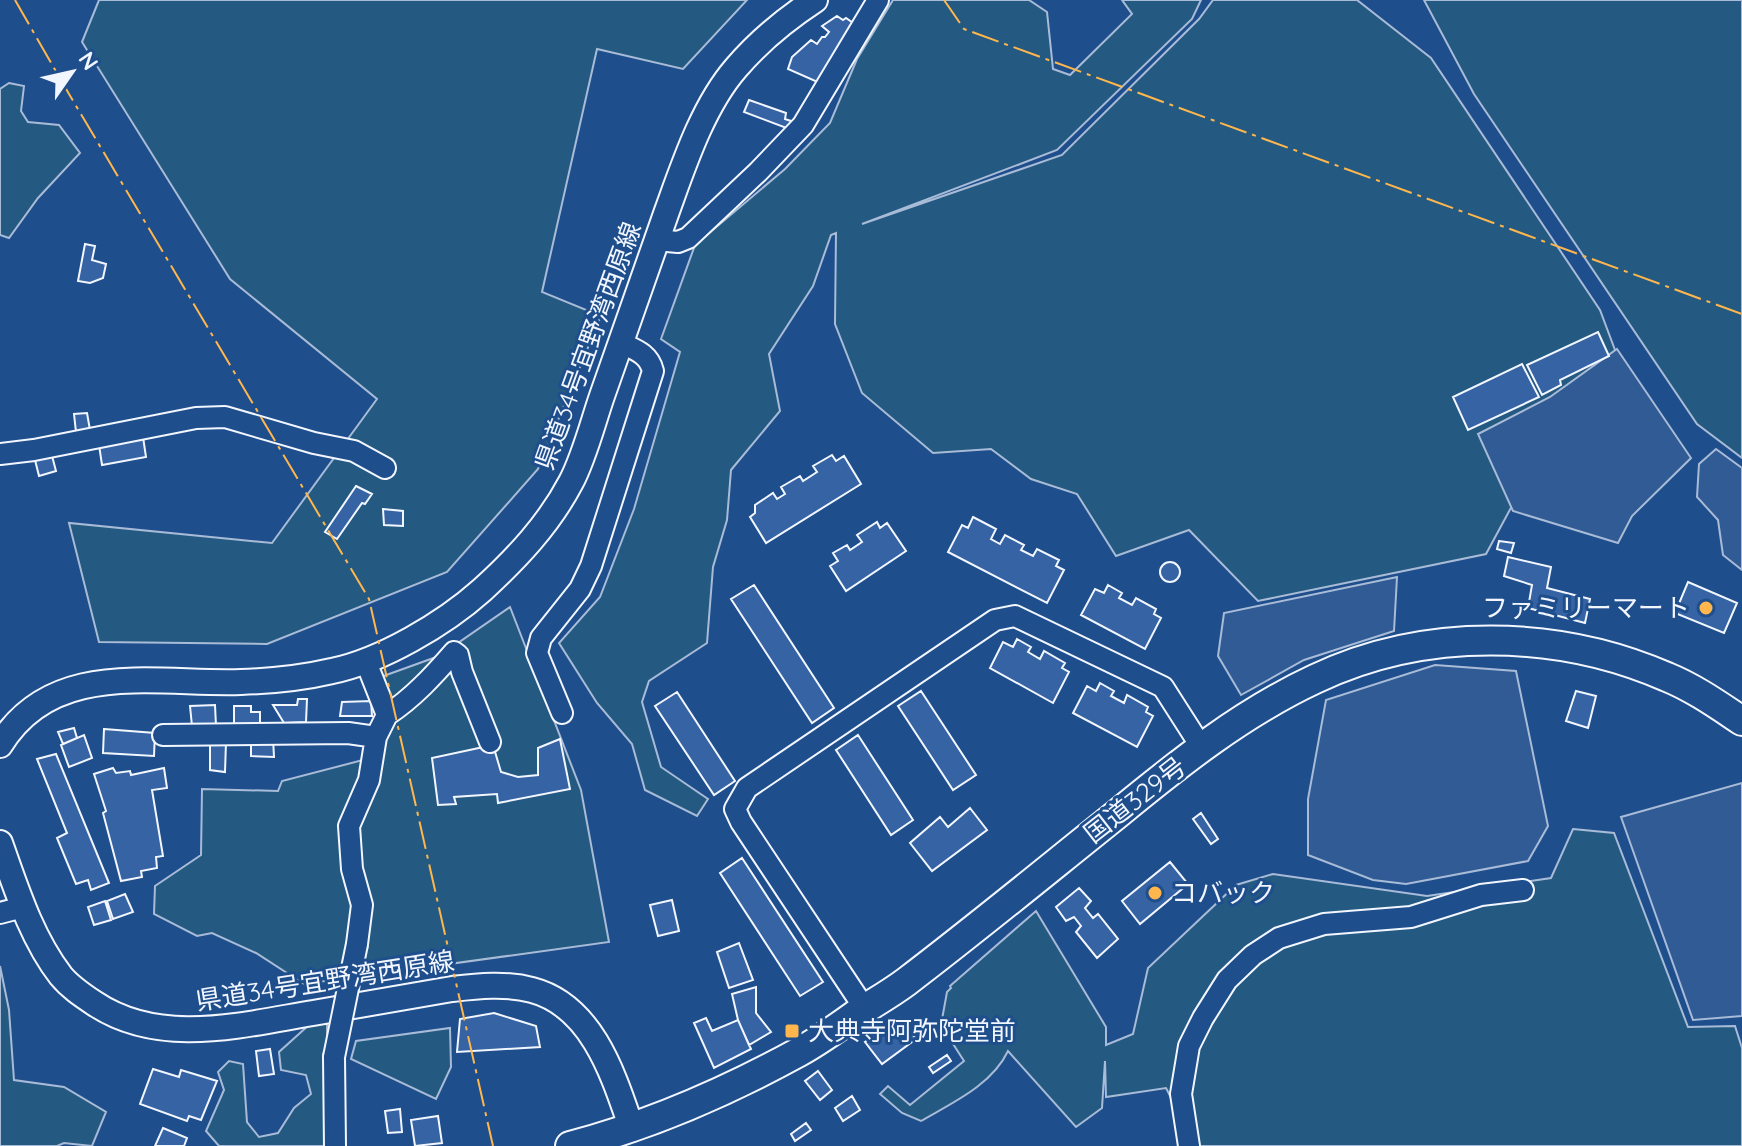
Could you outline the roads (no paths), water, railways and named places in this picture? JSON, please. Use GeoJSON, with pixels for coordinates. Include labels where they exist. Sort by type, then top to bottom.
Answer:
{"type":"FeatureCollection","features":[{"type":"Feature","properties":{"kind":"highway","name":"国道329号"},"geometry":{"type":"LineString","coordinates":[[570,1146],[634,1138],[685,1108],[802,1051],[903,984],[1202,748],[1272,701],[1317,677],[1366,660],[1438,643],[1485,640],[1531,642],[1635,664],[1670,678],[1742,721]]}},
{"type":"Feature","properties":{"kind":"main road","name":"県道34号宜野湾西原線"},"geometry":{"type":"LineString","coordinates":[[0,745],[18,720],[33,707],[72,688],[144,679],[240,682],[335,671],[366,662],[417,636],[479,592],[537,534],[573,479],[686,160],[721,89],[735,68],[765,38],[815,0]]}},
{"type":"Feature","properties":{"kind":"main road","name":"県道34号宜野湾西原線"},"geometry":{"type":"LineString","coordinates":[[0,843],[12,910],[63,978],[104,1009],[127,1020],[176,1030],[219,1029],[452,989],[480,986],[530,990],[566,1008],[597,1043],[614,1079],[634,1138]]}},
{"type":"Feature","properties":{"kind":"street"},"geometry":{"type":"LineString","coordinates":[[656,240],[678,242],[688,238],[803,125],[878,0]]}},
{"type":"Feature","properties":{"kind":"street"},"geometry":{"type":"LineString","coordinates":[[562,713],[537,653],[541,638],[580,589],[591,566],[653,371],[651,361],[621,343]]}},
{"type":"Feature","properties":{"kind":"street"},"geometry":{"type":"LineString","coordinates":[[0,454],[196,418],[225,417],[314,443],[354,451],[385,468]]}},
{"type":"Feature","properties":{"kind":"street"},"geometry":{"type":"LineString","coordinates":[[865,1009],[741,822],[735,809],[747,788],[995,620],[1015,616],[1163,687],[1202,748]]}},
{"type":"Feature","properties":{"kind":"street"},"geometry":{"type":"LineString","coordinates":[[335,1146],[334,1057],[362,905],[352,869],[349,826],[369,780],[376,737],[387,715],[424,685],[454,652],[458,655],[490,742]]}},
{"type":"Feature","properties":{"kind":"street"},"geometry":{"type":"LineString","coordinates":[[366,662],[387,715]]}},
{"type":"Feature","properties":{"kind":"street"},"geometry":{"type":"LineString","coordinates":[[163,735],[348,733],[376,737]]}},
{"type":"Feature","properties":{"kind":"street"},"geometry":{"type":"LineString","coordinates":[[1189,1146],[1181,1094],[1189,1046],[1227,980],[1253,955],[1279,938],[1324,924],[1411,917],[1481,895],[1523,890]]}},
{"type":"Feature","properties":{"kind":"place","name":"ファミリーマート"},"geometry":{"type":"Point","coordinates":[1706,608]}},
{"type":"Feature","properties":{"kind":"place","name":"コバック"},"geometry":{"type":"Point","coordinates":[1155,893]}},
{"type":"Feature","properties":{"kind":"place","name":"大典寺阿弥陀堂前"},"geometry":{"type":"Point","coordinates":[792,1031]}}]}
